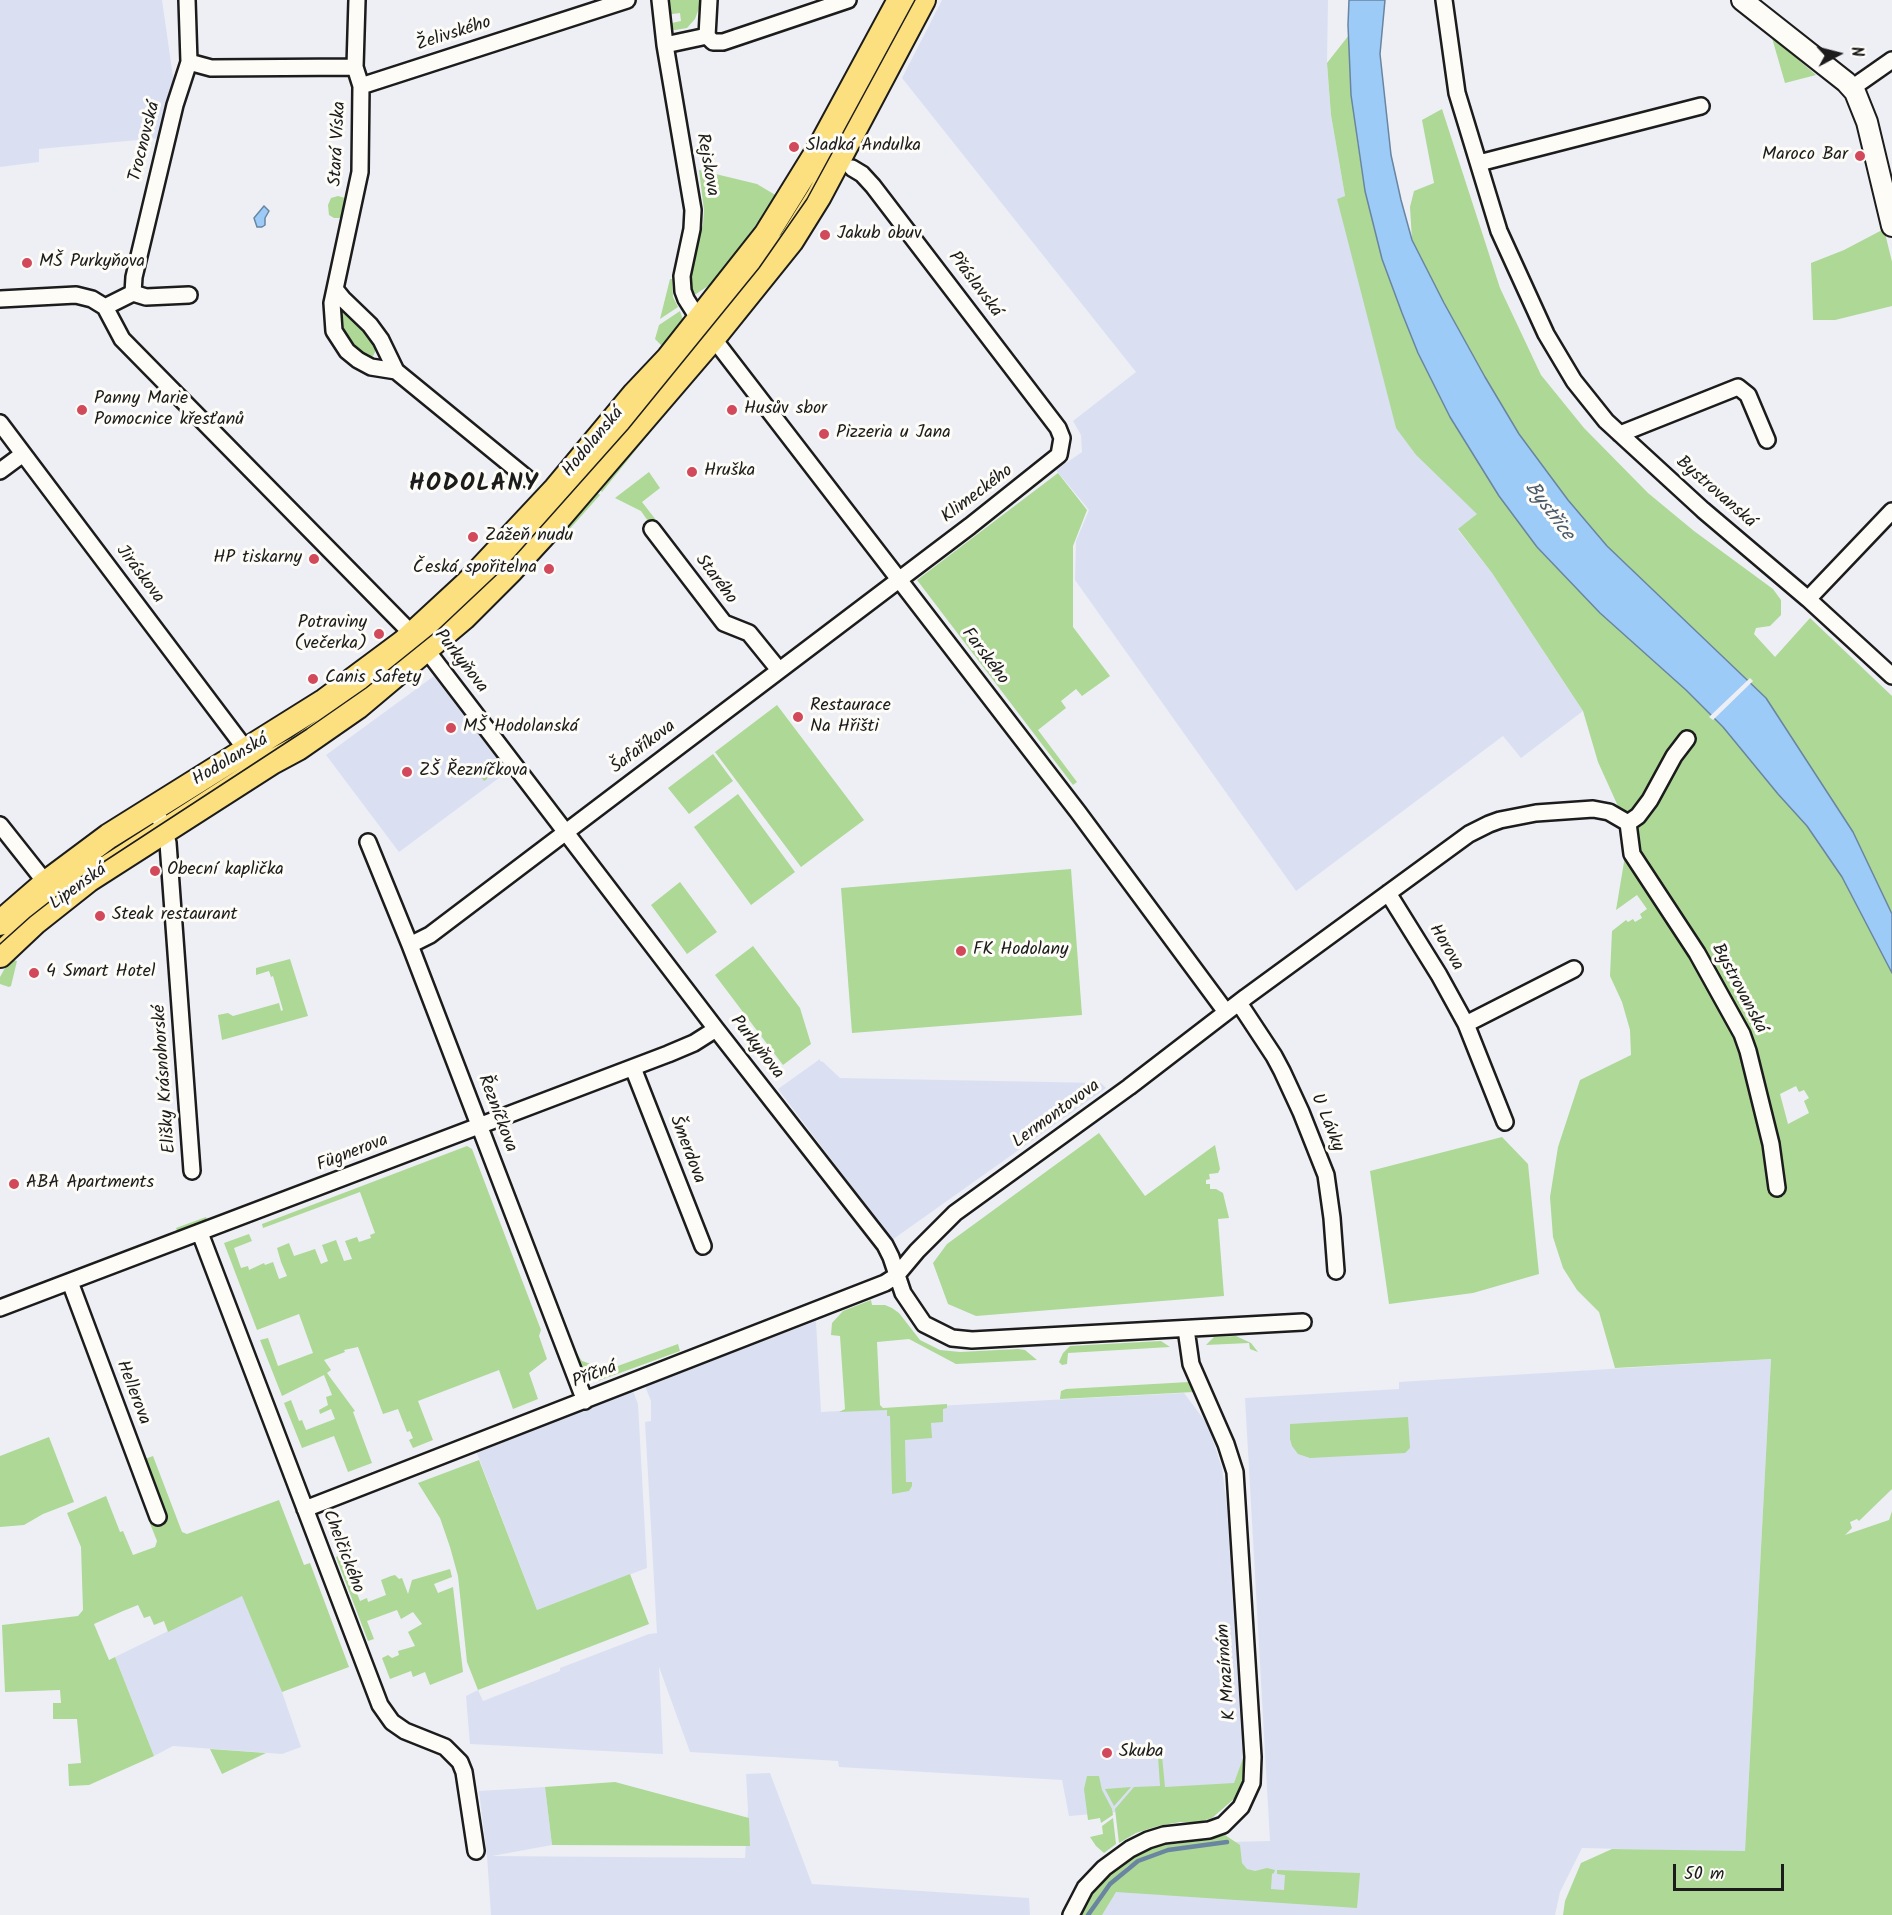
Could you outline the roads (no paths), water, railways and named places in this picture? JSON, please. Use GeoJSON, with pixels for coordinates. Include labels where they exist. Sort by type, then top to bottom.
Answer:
{"type":"FeatureCollection","features":[{"type":"Feature","properties":{"kind":"main road"},"geometry":{"type":"LineString","coordinates":[[419,642],[464,617],[557,520],[707,330],[804,177],[900,0]]}},
{"type":"Feature","properties":{"kind":"main road"},"geometry":{"type":"LineString","coordinates":[[707,330],[779,258],[806,219],[923,0]]}},
{"type":"Feature","properties":{"kind":"main road","name":"Hodolanská"},"geometry":{"type":"LineString","coordinates":[[153,808],[325,701],[396,649],[419,642]]}},
{"type":"Feature","properties":{"kind":"main road","name":"Lipenská"},"geometry":{"type":"LineString","coordinates":[[0,955],[57,903],[165,830],[329,728],[376,692],[419,642]]}},
{"type":"Feature","properties":{"kind":"main road","name":"Lipenská"},"geometry":{"type":"LineString","coordinates":[[0,923],[46,883],[109,836],[153,808]]}},
{"type":"Feature","properties":{"kind":"street","name":"Trocnovská"},"geometry":{"type":"LineString","coordinates":[[133,293],[134,277],[175,105],[189,62],[187,0]]}},
{"type":"Feature","properties":{"kind":"street","name":"Stará Víska"},"geometry":{"type":"LineString","coordinates":[[357,0],[355,67],[361,86],[360,172],[335,289],[332,317],[334,331],[347,351],[366,365],[396,371]]}},
{"type":"Feature","properties":{"kind":"street","name":"Želivského"},"geometry":{"type":"LineString","coordinates":[[361,86],[627,0]]}},
{"type":"Feature","properties":{"kind":"street","name":"Rejskova"},"geometry":{"type":"LineString","coordinates":[[660,0],[665,45],[693,210],[682,286],[684,295],[707,330]]}},
{"type":"Feature","properties":{"kind":"street"},"geometry":{"type":"LineString","coordinates":[[709,0],[707,36],[713,42],[723,42],[848,0]]}},
{"type":"Feature","properties":{"kind":"street","name":"Bystrovanská"},"geometry":{"type":"LineString","coordinates":[[1444,0],[1457,93],[1499,231],[1546,334],[1574,381],[1606,421],[1620,434],[1892,676]]}},
{"type":"Feature","properties":{"kind":"street"},"geometry":{"type":"LineString","coordinates":[[1742,0],[1852,88],[1859,98],[1892,226]]}},
{"type":"Feature","properties":{"kind":"street"},"geometry":{"type":"LineString","coordinates":[[665,45],[707,36]]}},
{"type":"Feature","properties":{"kind":"street"},"geometry":{"type":"LineString","coordinates":[[1852,88],[1892,60]]}},
{"type":"Feature","properties":{"kind":"street"},"geometry":{"type":"LineString","coordinates":[[189,62],[211,68],[355,67]]}},
{"type":"Feature","properties":{"kind":"street"},"geometry":{"type":"LineString","coordinates":[[1479,163],[1701,106]]}},
{"type":"Feature","properties":{"kind":"street","name":"Přáslavská"},"geometry":{"type":"LineString","coordinates":[[852,168],[867,179],[892,210],[1060,431]]}},
{"type":"Feature","properties":{"kind":"street","name":"Stará Víska"},"geometry":{"type":"LineString","coordinates":[[335,289],[370,325],[381,340],[396,371],[528,478]]}},
{"type":"Feature","properties":{"kind":"street"},"geometry":{"type":"LineString","coordinates":[[0,298],[64,295],[84,297],[105,307],[133,293],[146,297],[189,296]]}},
{"type":"Feature","properties":{"kind":"street","name":"Purkyňova"},"geometry":{"type":"LineString","coordinates":[[105,307],[122,339],[419,642],[885,1245],[896,1276]]}},
{"type":"Feature","properties":{"kind":"street","name":"Farského"},"geometry":{"type":"LineString","coordinates":[[707,330],[1232,1008]]}},
{"type":"Feature","properties":{"kind":"street"},"geometry":{"type":"LineString","coordinates":[[1620,434],[1738,387],[1748,394],[1767,440]]}},
{"type":"Feature","properties":{"kind":"street","name":"Jiráskova"},"geometry":{"type":"LineString","coordinates":[[0,423],[247,751]]}},
{"type":"Feature","properties":{"kind":"street","name":"Klimeckého"},"geometry":{"type":"LineString","coordinates":[[899,579],[1054,461],[1061,448],[1060,431]]}},
{"type":"Feature","properties":{"kind":"street"},"geometry":{"type":"LineString","coordinates":[[0,471],[23,453]]}},
{"type":"Feature","properties":{"kind":"street"},"geometry":{"type":"LineString","coordinates":[[1808,599],[1892,511]]}},
{"type":"Feature","properties":{"kind":"street","name":"Starého"},"geometry":{"type":"LineString","coordinates":[[652,529],[723,623],[749,633],[779,670]]}},
{"type":"Feature","properties":{"kind":"street","name":"Šafaříkova"},"geometry":{"type":"LineString","coordinates":[[410,945],[430,935],[899,579]]}},
{"type":"Feature","properties":{"kind":"street"},"geometry":{"type":"LineString","coordinates":[[1628,824],[1638,816],[1650,800],[1674,756],[1687,739]]}},
{"type":"Feature","properties":{"kind":"street","name":"Elišky Krásnohorské"},"geometry":{"type":"LineString","coordinates":[[153,808],[165,830],[169,854],[192,1171]]}},
{"type":"Feature","properties":{"kind":"street","name":"Lermontovova"},"geometry":{"type":"LineString","coordinates":[[896,1276],[955,1213],[1129,1087],[1232,1008],[1469,834],[1500,820],[1536,813],[1593,809],[1609,812],[1628,824]]}},
{"type":"Feature","properties":{"kind":"street","name":"Bystrovanská"},"geometry":{"type":"LineString","coordinates":[[1628,824],[1632,854],[1697,953],[1742,1034],[1771,1144],[1777,1188]]}},
{"type":"Feature","properties":{"kind":"street"},"geometry":{"type":"LineString","coordinates":[[0,825],[46,883]]}},
{"type":"Feature","properties":{"kind":"street","name":"Řezníčkova"},"geometry":{"type":"LineString","coordinates":[[368,842],[410,945],[585,1401]]}},
{"type":"Feature","properties":{"kind":"street","name":"Horova"},"geometry":{"type":"LineString","coordinates":[[1388,893],[1428,955],[1466,1024],[1505,1122]]}},
{"type":"Feature","properties":{"kind":"street"},"geometry":{"type":"LineString","coordinates":[[1466,1024],[1574,969]]}},
{"type":"Feature","properties":{"kind":"street","name":"U Lávky"},"geometry":{"type":"LineString","coordinates":[[1232,1008],[1274,1056],[1301,1112],[1326,1175],[1336,1271]]}},
{"type":"Feature","properties":{"kind":"street","name":"Fügnerova"},"geometry":{"type":"LineString","coordinates":[[0,1308],[633,1068],[694,1043],[716,1029]]}},
{"type":"Feature","properties":{"kind":"street","name":"Šmerdova"},"geometry":{"type":"LineString","coordinates":[[633,1068],[703,1246]]}},
{"type":"Feature","properties":{"kind":"street","name":"Chelčického"},"geometry":{"type":"LineString","coordinates":[[200,1233],[380,1705],[387,1717],[405,1731],[445,1747],[460,1762],[466,1783],[476,1851]]}},
{"type":"Feature","properties":{"kind":"street"},"geometry":{"type":"LineString","coordinates":[[896,1276],[903,1293],[924,1324],[952,1338],[972,1340],[1303,1322]]}},
{"type":"Feature","properties":{"kind":"street","name":"Příčná"},"geometry":{"type":"LineString","coordinates":[[305,1509],[875,1288],[896,1276]]}},
{"type":"Feature","properties":{"kind":"street","name":"Hellerova"},"geometry":{"type":"LineString","coordinates":[[70,1282],[158,1517]]}},
{"type":"Feature","properties":{"kind":"street","name":"K Mrazírnám"},"geometry":{"type":"LineString","coordinates":[[1071,1915],[1085,1888],[1104,1868],[1130,1849],[1164,1835],[1209,1830],[1223,1825],[1241,1807],[1252,1783],[1253,1757],[1235,1472],[1227,1444],[1191,1364],[1186,1329]]}},
{"type":"Feature","properties":{"kind":"water","name":"Bystřice"},"geometry":{"type":"Polygon","coordinates":[[[1349,0],[1385,0],[1380,54],[1391,155],[1401,200],[1412,240],[1485,377],[1519,434],[1568,500],[1607,546],[1766,698],[1853,832],[1892,914],[1892,973],[1842,877],[1807,826],[1723,727],[1686,690],[1600,613],[1537,547],[1499,496],[1450,417],[1418,353],[1402,313],[1382,259],[1365,191],[1351,95],[1349,0]]]}},
{"type":"Feature","properties":{"kind":"water"},"geometry":{"type":"Polygon","coordinates":[[[264,206],[269,211],[265,218],[265,225],[257,227],[254,218],[264,206]]]}},
{"type":"Feature","properties":{"kind":"waterway"},"geometry":{"type":"LineString","coordinates":[[1088,1915],[1110,1884],[1138,1861],[1168,1850],[1227,1842]]}},
{"type":"Feature","properties":{"kind":"tram line"},"geometry":{"type":"LineString","coordinates":[[0,944],[85,874],[366,688],[438,630],[507,565],[628,429],[759,268],[807,199],[915,0]]}},
{"type":"Feature","properties":{"kind":"place","name":"Sladká Andulka"},"geometry":{"type":"Point","coordinates":[794,147]}},
{"type":"Feature","properties":{"kind":"place","name":"Maroco Bar"},"geometry":{"type":"Point","coordinates":[1860,156]}},
{"type":"Feature","properties":{"kind":"place","name":"Jakub obuv"},"geometry":{"type":"Point","coordinates":[825,235]}},
{"type":"Feature","properties":{"kind":"place","name":"MŠ Purkyňova"},"geometry":{"type":"Point","coordinates":[27,263]}},
{"type":"Feature","properties":{"kind":"place","name":"Panny Marie Pomocnice křesťanů"},"geometry":{"type":"Point","coordinates":[82,410]}},
{"type":"Feature","properties":{"kind":"place","name":"Husův sbor"},"geometry":{"type":"Point","coordinates":[732,410]}},
{"type":"Feature","properties":{"kind":"place","name":"Pizzeria u Jana"},"geometry":{"type":"Point","coordinates":[824,434]}},
{"type":"Feature","properties":{"kind":"place","name":"Hruška"},"geometry":{"type":"Point","coordinates":[692,472]}},
{"type":"Feature","properties":{"kind":"place","name":"Zažeň nudu"},"geometry":{"type":"Point","coordinates":[473,537]}},
{"type":"Feature","properties":{"kind":"place","name":"HP tiskarny"},"geometry":{"type":"Point","coordinates":[314,559]}},
{"type":"Feature","properties":{"kind":"place","name":"Česká spořitelna"},"geometry":{"type":"Point","coordinates":[549,569]}},
{"type":"Feature","properties":{"kind":"place","name":"Potraviny (večerka)"},"geometry":{"type":"Point","coordinates":[379,634]}},
{"type":"Feature","properties":{"kind":"place","name":"Canis Safety"},"geometry":{"type":"Point","coordinates":[313,679]}},
{"type":"Feature","properties":{"kind":"place","name":"Restaurace Na Hřišti"},"geometry":{"type":"Point","coordinates":[798,717]}},
{"type":"Feature","properties":{"kind":"place","name":"MŠ Hodolanská"},"geometry":{"type":"Point","coordinates":[451,728]}},
{"type":"Feature","properties":{"kind":"place","name":"ZŠ Řezníčkova"},"geometry":{"type":"Point","coordinates":[407,772]}},
{"type":"Feature","properties":{"kind":"place","name":"Obecní kaplička"},"geometry":{"type":"Point","coordinates":[155,871]}},
{"type":"Feature","properties":{"kind":"place","name":"Steak restaurant"},"geometry":{"type":"Point","coordinates":[100,916]}},
{"type":"Feature","properties":{"kind":"place","name":"FK Hodolany"},"geometry":{"type":"Point","coordinates":[961,951]}},
{"type":"Feature","properties":{"kind":"place","name":"4 Smart Hotel"},"geometry":{"type":"Point","coordinates":[34,973]}},
{"type":"Feature","properties":{"kind":"place","name":"ABA Apartments"},"geometry":{"type":"Point","coordinates":[14,1184]}},
{"type":"Feature","properties":{"kind":"place","name":"Skuba"},"geometry":{"type":"Point","coordinates":[1107,1753]}},
{"type":"Feature","properties":{"kind":"district","name":"HODOLANY"},"geometry":{"type":"Point","coordinates":[474,486]}}]}
